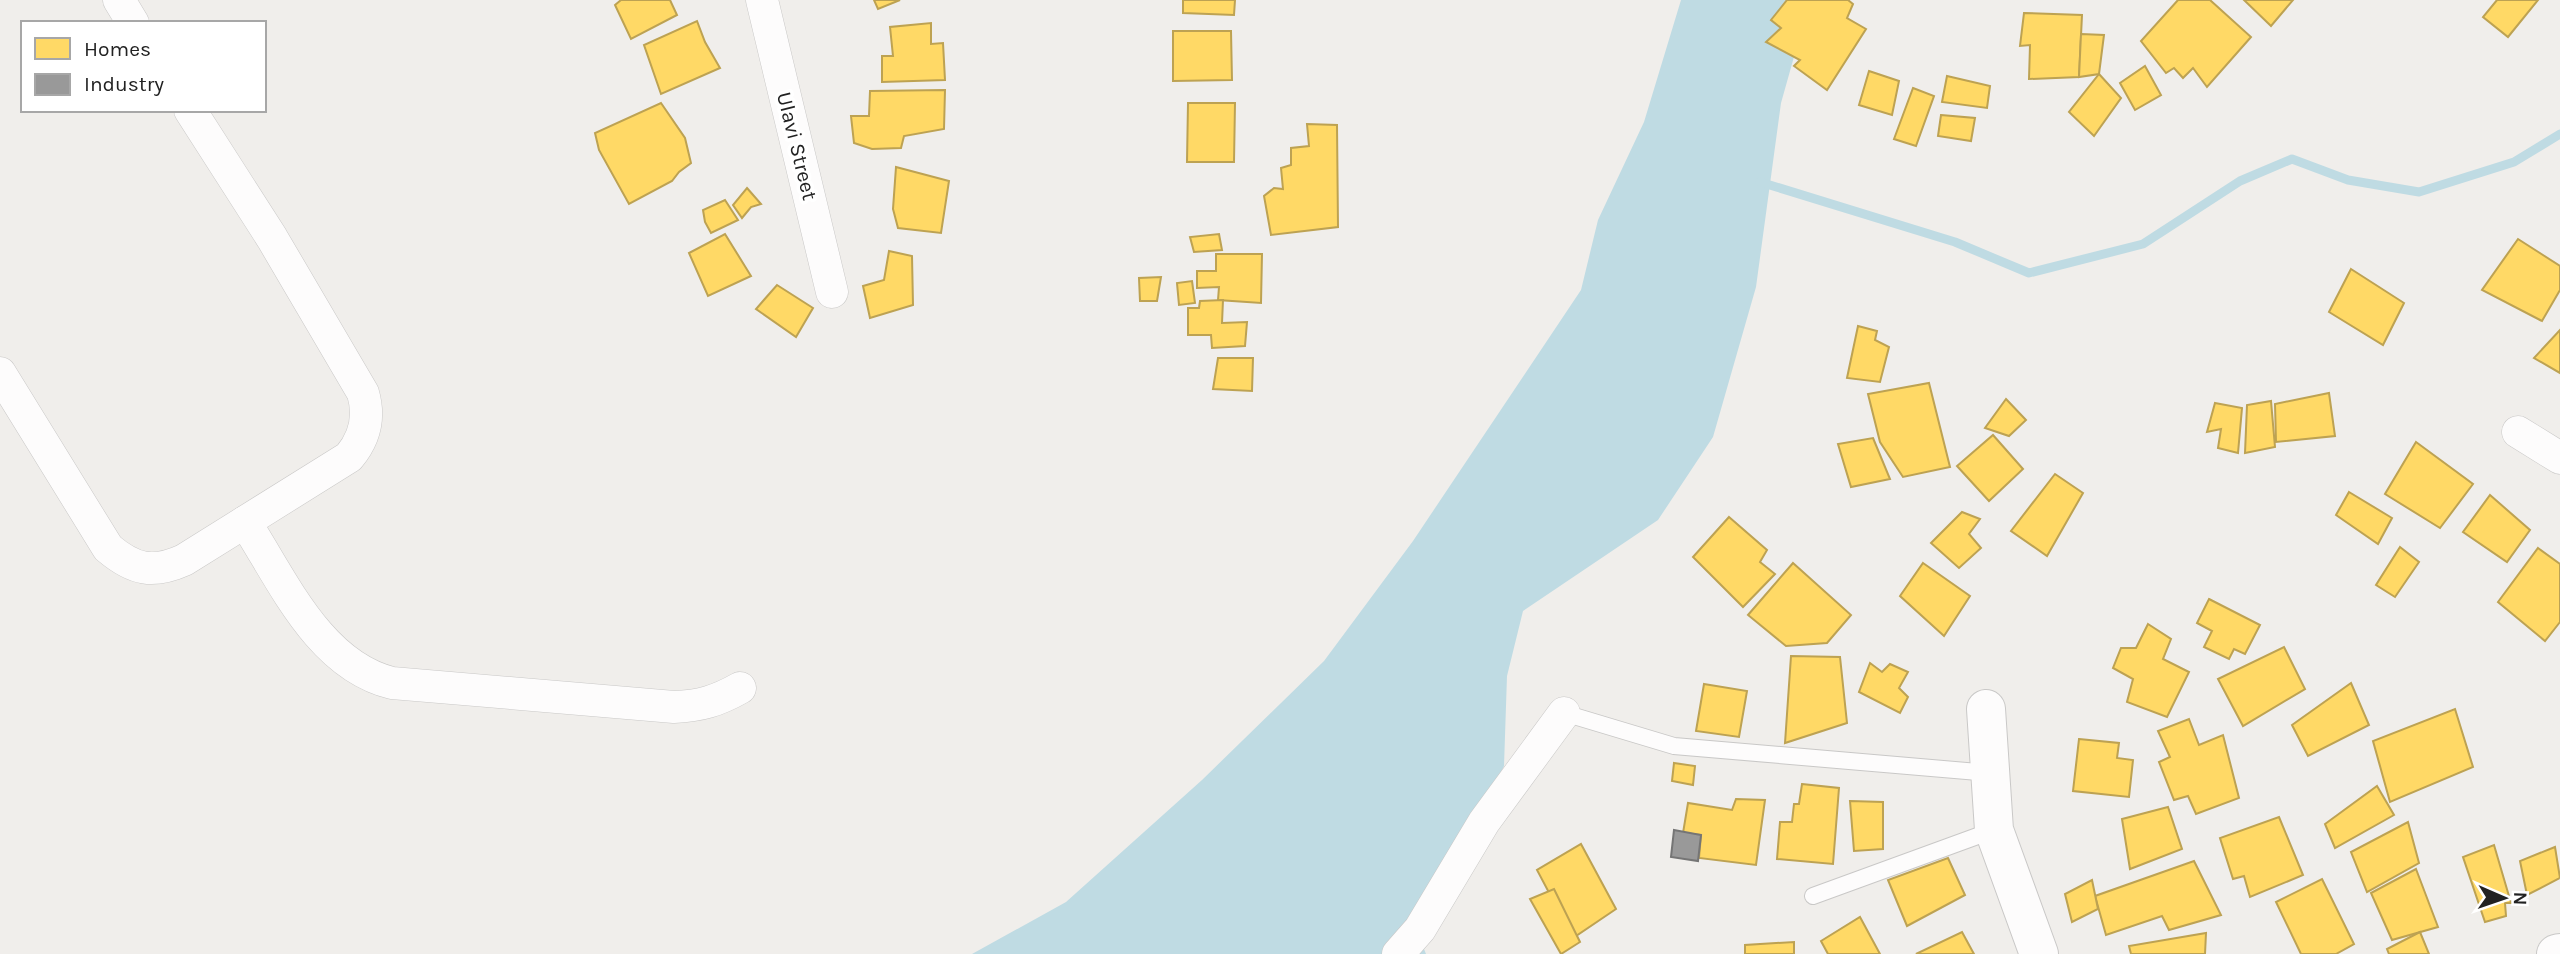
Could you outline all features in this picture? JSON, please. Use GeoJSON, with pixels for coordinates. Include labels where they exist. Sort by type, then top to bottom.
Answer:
{"type":"FeatureCollection","features":[{"type":"Feature","properties":{"kind":"street"},"geometry":{"type":"LineString","coordinates":[[119,0],[132,21]]}},
{"type":"Feature","properties":{"kind":"street","name":"Ulavi Street"},"geometry":{"type":"LineString","coordinates":[[762,0],[832,292]]}},
{"type":"Feature","properties":{"kind":"street"},"geometry":{"type":"LineString","coordinates":[[0,373],[108,548],[118,557],[142,567],[166,568],[184,560],[349,457],[356,449],[365,428],[367,405],[363,393],[272,237],[191,112]]}},
{"type":"Feature","properties":{"kind":"street"},"geometry":{"type":"LineString","coordinates":[[2518,432],[2560,458]]}},
{"type":"Feature","properties":{"kind":"street"},"geometry":{"type":"LineString","coordinates":[[245,522],[319,636],[343,660],[378,680],[674,707],[698,706],[716,701],[740,688]]}},
{"type":"Feature","properties":{"kind":"street"},"geometry":{"type":"LineString","coordinates":[[1986,709],[1994,830],[2039,954]]}},
{"type":"Feature","properties":{"kind":"street"},"geometry":{"type":"LineString","coordinates":[[1398,954],[1420,929],[1484,822],[1564,713]]}},
{"type":"Feature","properties":{"kind":"lane"},"geometry":{"type":"LineString","coordinates":[[1564,713],[1674,746],[1990,773]]}},
{"type":"Feature","properties":{"kind":"lane"},"geometry":{"type":"LineString","coordinates":[[1813,896],[1994,830]]}},
{"type":"Feature","properties":{"kind":"water"},"geometry":{"type":"Polygon","coordinates":[[[1681,0],[1810,0],[1781,103],[1756,287],[1713,437],[1658,520],[1523,611],[1507,676],[1504,766],[1418,934],[1426,954],[972,954],[1066,902],[1202,780],[1324,661],[1413,541],[1581,290],[1598,220],[1644,122],[1681,0]]]}},
{"type":"Feature","properties":{"kind":"building: Homes"},"geometry":{"type":"Polygon","coordinates":[[[621,0],[670,0],[677,15],[631,39],[615,5],[621,0]]]}},
{"type":"Feature","properties":{"kind":"building: Homes"},"geometry":{"type":"Polygon","coordinates":[[[874,0],[900,0],[878,9],[874,0]]]}},
{"type":"Feature","properties":{"kind":"building: Homes"},"geometry":{"type":"Polygon","coordinates":[[[1183,0],[1235,0],[1234,15],[1183,13],[1183,0]]]}},
{"type":"Feature","properties":{"kind":"building: Homes"},"geometry":{"type":"Polygon","coordinates":[[[1787,0],[1848,0],[1853,4],[1847,18],[1866,29],[1827,90],[1794,66],[1800,60],[1766,42],[1781,28],[1771,20],[1787,0]]]}},
{"type":"Feature","properties":{"kind":"building: Homes"},"geometry":{"type":"Polygon","coordinates":[[[2178,0],[2210,0],[2251,37],[2207,87],[2193,68],[2183,78],[2174,68],[2166,73],[2141,41],[2178,0]]]}},
{"type":"Feature","properties":{"kind":"building: Homes"},"geometry":{"type":"Polygon","coordinates":[[[2244,0],[2293,0],[2271,26],[2244,0]]]}},
{"type":"Feature","properties":{"kind":"building: Homes"},"geometry":{"type":"Polygon","coordinates":[[[2497,0],[2538,0],[2508,37],[2483,17],[2497,0]]]}},
{"type":"Feature","properties":{"kind":"building: Homes"},"geometry":{"type":"Polygon","coordinates":[[[2024,13],[2082,15],[2079,77],[2029,79],[2030,45],[2020,46],[2024,13]]]}},
{"type":"Feature","properties":{"kind":"building: Homes"},"geometry":{"type":"Polygon","coordinates":[[[697,21],[720,68],[661,94],[644,45],[697,21]]]}},
{"type":"Feature","properties":{"kind":"building: Homes"},"geometry":{"type":"Polygon","coordinates":[[[931,23],[931,44],[943,43],[945,80],[882,82],[882,56],[893,56],[890,27],[931,23]]]}},
{"type":"Feature","properties":{"kind":"building: Homes"},"geometry":{"type":"Polygon","coordinates":[[[1173,31],[1231,31],[1232,80],[1173,81],[1173,31]]]}},
{"type":"Feature","properties":{"kind":"building: Homes"},"geometry":{"type":"Polygon","coordinates":[[[2081,34],[2104,35],[2099,74],[2079,77],[2081,34]]]}},
{"type":"Feature","properties":{"kind":"building: Homes"},"geometry":{"type":"Polygon","coordinates":[[[2145,66],[2161,95],[2135,110],[2120,83],[2145,66]]]}},
{"type":"Feature","properties":{"kind":"building: Homes"},"geometry":{"type":"Polygon","coordinates":[[[1869,71],[1899,81],[1892,115],[1859,105],[1869,71]]]}},
{"type":"Feature","properties":{"kind":"building: Homes"},"geometry":{"type":"Polygon","coordinates":[[[2099,74],[2121,98],[2094,136],[2069,112],[2099,74]]]}},
{"type":"Feature","properties":{"kind":"building: Homes"},"geometry":{"type":"Polygon","coordinates":[[[1947,76],[1990,86],[1987,108],[1942,102],[1947,76]]]}},
{"type":"Feature","properties":{"kind":"building: Homes"},"geometry":{"type":"Polygon","coordinates":[[[1913,88],[1934,96],[1916,146],[1894,139],[1913,88]]]}},
{"type":"Feature","properties":{"kind":"building: Homes"},"geometry":{"type":"Polygon","coordinates":[[[945,90],[944,129],[904,136],[901,148],[872,149],[854,143],[851,116],[869,116],[870,91],[945,90]]]}},
{"type":"Feature","properties":{"kind":"building: Homes"},"geometry":{"type":"Polygon","coordinates":[[[661,103],[685,138],[691,163],[672,181],[629,204],[599,150],[595,133],[661,103]]]}},
{"type":"Feature","properties":{"kind":"building: Homes"},"geometry":{"type":"Polygon","coordinates":[[[1188,103],[1235,103],[1234,162],[1187,162],[1188,103]]]}},
{"type":"Feature","properties":{"kind":"building: Homes"},"geometry":{"type":"Polygon","coordinates":[[[1941,115],[1975,118],[1971,141],[1938,136],[1941,115]]]}},
{"type":"Feature","properties":{"kind":"building: Homes"},"geometry":{"type":"Polygon","coordinates":[[[1307,124],[1337,125],[1338,227],[1271,235],[1264,196],[1274,188],[1283,189],[1281,168],[1291,165],[1291,148],[1309,146],[1307,124]]]}},
{"type":"Feature","properties":{"kind":"building: Homes"},"geometry":{"type":"Polygon","coordinates":[[[896,167],[949,181],[941,233],[898,228],[893,209],[896,167]]]}},
{"type":"Feature","properties":{"kind":"building: Homes"},"geometry":{"type":"Polygon","coordinates":[[[747,188],[761,204],[751,207],[742,218],[733,205],[747,188]]]}},
{"type":"Feature","properties":{"kind":"building: Homes"},"geometry":{"type":"Polygon","coordinates":[[[725,200],[738,220],[711,233],[703,210],[725,200]]]}},
{"type":"Feature","properties":{"kind":"building: Homes"},"geometry":{"type":"Polygon","coordinates":[[[725,234],[751,276],[708,296],[689,253],[725,234]]]}},
{"type":"Feature","properties":{"kind":"building: Homes"},"geometry":{"type":"Polygon","coordinates":[[[1219,234],[1222,250],[1194,252],[1190,237],[1219,234]]]}},
{"type":"Feature","properties":{"kind":"building: Homes"},"geometry":{"type":"Polygon","coordinates":[[[2518,239],[2560,266],[2560,290],[2542,321],[2482,290],[2518,239]]]}},
{"type":"Feature","properties":{"kind":"building: Homes"},"geometry":{"type":"Polygon","coordinates":[[[889,251],[912,256],[913,305],[870,318],[863,286],[884,280],[889,251]]]}},
{"type":"Feature","properties":{"kind":"building: Homes"},"geometry":{"type":"Polygon","coordinates":[[[1216,254],[1262,254],[1261,303],[1218,300],[1219,287],[1197,288],[1197,271],[1216,271],[1216,254]]]}},
{"type":"Feature","properties":{"kind":"building: Homes"},"geometry":{"type":"Polygon","coordinates":[[[2351,269],[2404,303],[2383,345],[2329,312],[2351,269]]]}},
{"type":"Feature","properties":{"kind":"building: Homes"},"geometry":{"type":"Polygon","coordinates":[[[1161,277],[1157,301],[1140,301],[1139,278],[1161,277]]]}},
{"type":"Feature","properties":{"kind":"building: Homes"},"geometry":{"type":"Polygon","coordinates":[[[1192,281],[1195,303],[1179,305],[1177,283],[1192,281]]]}},
{"type":"Feature","properties":{"kind":"building: Homes"},"geometry":{"type":"Polygon","coordinates":[[[777,285],[813,308],[796,337],[756,309],[777,285]]]}},
{"type":"Feature","properties":{"kind":"building: Homes"},"geometry":{"type":"Polygon","coordinates":[[[1223,300],[1222,323],[1247,322],[1245,346],[1212,348],[1211,335],[1188,335],[1188,308],[1199,308],[1200,301],[1223,300]]]}},
{"type":"Feature","properties":{"kind":"building: Homes"},"geometry":{"type":"Polygon","coordinates":[[[1858,326],[1877,331],[1875,340],[1889,347],[1880,382],[1847,378],[1858,326]]]}},
{"type":"Feature","properties":{"kind":"building: Homes"},"geometry":{"type":"Polygon","coordinates":[[[2560,330],[2560,373],[2534,358],[2560,330]]]}},
{"type":"Feature","properties":{"kind":"building: Homes"},"geometry":{"type":"Polygon","coordinates":[[[1218,358],[1253,358],[1252,391],[1213,389],[1218,358]]]}},
{"type":"Feature","properties":{"kind":"building: Homes"},"geometry":{"type":"Polygon","coordinates":[[[1929,383],[1950,467],[1903,477],[1880,442],[1868,394],[1929,383]]]}},
{"type":"Feature","properties":{"kind":"building: Homes"},"geometry":{"type":"Polygon","coordinates":[[[2329,393],[2335,436],[2276,442],[2275,404],[2329,393]]]}},
{"type":"Feature","properties":{"kind":"building: Homes"},"geometry":{"type":"Polygon","coordinates":[[[2006,399],[2026,420],[2009,436],[1985,428],[2006,399]]]}},
{"type":"Feature","properties":{"kind":"building: Homes"},"geometry":{"type":"Polygon","coordinates":[[[2271,401],[2275,447],[2245,453],[2247,405],[2271,401]]]}},
{"type":"Feature","properties":{"kind":"building: Homes"},"geometry":{"type":"Polygon","coordinates":[[[2215,403],[2242,408],[2238,453],[2218,448],[2221,429],[2207,432],[2215,403]]]}},
{"type":"Feature","properties":{"kind":"building: Homes"},"geometry":{"type":"Polygon","coordinates":[[[1993,435],[2023,469],[1989,501],[1957,466],[1993,435]]]}},
{"type":"Feature","properties":{"kind":"building: Homes"},"geometry":{"type":"Polygon","coordinates":[[[1873,438],[1890,479],[1851,487],[1838,444],[1873,438]]]}},
{"type":"Feature","properties":{"kind":"building: Homes"},"geometry":{"type":"Polygon","coordinates":[[[2416,442],[2473,484],[2440,528],[2385,494],[2416,442]]]}},
{"type":"Feature","properties":{"kind":"building: Homes"},"geometry":{"type":"Polygon","coordinates":[[[2055,474],[2083,493],[2047,556],[2011,531],[2055,474]]]}},
{"type":"Feature","properties":{"kind":"building: Homes"},"geometry":{"type":"Polygon","coordinates":[[[2349,492],[2392,518],[2378,544],[2336,515],[2349,492]]]}},
{"type":"Feature","properties":{"kind":"building: Homes"},"geometry":{"type":"Polygon","coordinates":[[[2490,495],[2530,530],[2507,562],[2463,532],[2490,495]]]}},
{"type":"Feature","properties":{"kind":"building: Homes"},"geometry":{"type":"Polygon","coordinates":[[[1962,512],[1980,519],[1969,534],[1981,548],[1959,568],[1931,543],[1962,512]]]}},
{"type":"Feature","properties":{"kind":"building: Homes"},"geometry":{"type":"Polygon","coordinates":[[[1729,517],[1767,550],[1760,562],[1775,574],[1743,607],[1693,557],[1729,517]]]}},
{"type":"Feature","properties":{"kind":"building: Homes"},"geometry":{"type":"Polygon","coordinates":[[[2400,547],[2419,562],[2395,597],[2376,585],[2400,547]]]}},
{"type":"Feature","properties":{"kind":"building: Homes"},"geometry":{"type":"Polygon","coordinates":[[[2538,548],[2560,564],[2560,622],[2545,641],[2498,602],[2538,548]]]}},
{"type":"Feature","properties":{"kind":"building: Homes"},"geometry":{"type":"Polygon","coordinates":[[[1793,563],[1851,615],[1827,643],[1786,646],[1748,615],[1793,563]]]}},
{"type":"Feature","properties":{"kind":"building: Homes"},"geometry":{"type":"Polygon","coordinates":[[[1923,563],[1970,596],[1944,636],[1900,596],[1923,563]]]}},
{"type":"Feature","properties":{"kind":"building: Homes"},"geometry":{"type":"Polygon","coordinates":[[[2209,599],[2260,625],[2245,654],[2234,649],[2229,659],[2204,647],[2212,631],[2197,623],[2209,599]]]}},
{"type":"Feature","properties":{"kind":"building: Homes"},"geometry":{"type":"Polygon","coordinates":[[[2148,624],[2171,639],[2163,659],[2189,672],[2167,717],[2127,702],[2133,679],[2113,668],[2121,648],[2136,648],[2148,624]]]}},
{"type":"Feature","properties":{"kind":"building: Homes"},"geometry":{"type":"Polygon","coordinates":[[[2284,647],[2305,689],[2243,726],[2218,679],[2284,647]]]}},
{"type":"Feature","properties":{"kind":"building: Homes"},"geometry":{"type":"Polygon","coordinates":[[[1791,656],[1840,657],[1847,723],[1785,743],[1791,656]]]}},
{"type":"Feature","properties":{"kind":"building: Homes"},"geometry":{"type":"Polygon","coordinates":[[[1870,663],[1882,672],[1890,664],[1908,672],[1899,688],[1908,697],[1900,713],[1859,692],[1870,663]]]}},
{"type":"Feature","properties":{"kind":"building: Homes"},"geometry":{"type":"Polygon","coordinates":[[[2351,683],[2369,725],[2308,756],[2292,725],[2351,683]]]}},
{"type":"Feature","properties":{"kind":"building: Homes"},"geometry":{"type":"Polygon","coordinates":[[[1704,684],[1747,691],[1739,737],[1696,731],[1704,684]]]}},
{"type":"Feature","properties":{"kind":"building: Homes"},"geometry":{"type":"Polygon","coordinates":[[[2455,709],[2473,767],[2390,802],[2373,741],[2455,709]]]}},
{"type":"Feature","properties":{"kind":"building: Homes"},"geometry":{"type":"Polygon","coordinates":[[[2189,719],[2199,745],[2223,735],[2239,798],[2196,814],[2188,796],[2174,800],[2159,762],[2170,757],[2158,731],[2189,719]]]}},
{"type":"Feature","properties":{"kind":"building: Homes"},"geometry":{"type":"Polygon","coordinates":[[[2079,739],[2119,743],[2117,758],[2133,760],[2129,797],[2073,791],[2079,739]]]}},
{"type":"Feature","properties":{"kind":"building: Homes"},"geometry":{"type":"Polygon","coordinates":[[[1674,763],[1695,766],[1693,785],[1672,781],[1674,763]]]}},
{"type":"Feature","properties":{"kind":"building: Homes"},"geometry":{"type":"Polygon","coordinates":[[[1802,784],[1839,788],[1833,864],[1777,859],[1780,822],[1792,822],[1794,804],[1799,804],[1802,784]]]}},
{"type":"Feature","properties":{"kind":"building: Homes"},"geometry":{"type":"Polygon","coordinates":[[[2377,786],[2394,815],[2335,848],[2325,824],[2377,786]]]}},
{"type":"Feature","properties":{"kind":"building: Homes"},"geometry":{"type":"Polygon","coordinates":[[[1736,799],[1765,800],[1756,865],[1699,858],[1701,835],[1683,833],[1688,803],[1732,810],[1736,799]]]}},
{"type":"Feature","properties":{"kind":"building: Homes"},"geometry":{"type":"Polygon","coordinates":[[[1850,801],[1883,802],[1883,849],[1854,851],[1850,801]]]}},
{"type":"Feature","properties":{"kind":"building: Homes"},"geometry":{"type":"Polygon","coordinates":[[[2168,807],[2182,849],[2130,869],[2122,819],[2168,807]]]}},
{"type":"Feature","properties":{"kind":"building: Homes"},"geometry":{"type":"Polygon","coordinates":[[[2279,817],[2303,875],[2250,897],[2244,876],[2233,879],[2220,838],[2279,817]]]}},
{"type":"Feature","properties":{"kind":"building: Homes"},"geometry":{"type":"Polygon","coordinates":[[[2408,822],[2419,863],[2367,892],[2351,852],[2408,822]]]}},
{"type":"Feature","properties":{"kind":"building: Homes"},"geometry":{"type":"Polygon","coordinates":[[[1581,844],[1616,909],[1573,938],[1537,870],[1581,844]]]}},
{"type":"Feature","properties":{"kind":"building: Homes"},"geometry":{"type":"Polygon","coordinates":[[[2494,845],[2511,903],[2505,903],[2506,916],[2485,922],[2463,857],[2494,845]]]}},
{"type":"Feature","properties":{"kind":"building: Homes"},"geometry":{"type":"Polygon","coordinates":[[[2555,847],[2560,878],[2527,895],[2520,861],[2555,847]]]}},
{"type":"Feature","properties":{"kind":"building: Homes"},"geometry":{"type":"Polygon","coordinates":[[[1948,858],[1965,895],[1907,926],[1888,880],[1948,858]]]}},
{"type":"Feature","properties":{"kind":"building: Homes"},"geometry":{"type":"Polygon","coordinates":[[[2194,861],[2221,915],[2169,930],[2162,916],[2106,935],[2095,896],[2194,861]]]}},
{"type":"Feature","properties":{"kind":"building: Homes"},"geometry":{"type":"Polygon","coordinates":[[[2416,869],[2438,927],[2392,940],[2371,893],[2416,869]]]}},
{"type":"Feature","properties":{"kind":"building: Homes"},"geometry":{"type":"Polygon","coordinates":[[[2322,879],[2354,944],[2336,954],[2301,954],[2276,902],[2322,879]]]}},
{"type":"Feature","properties":{"kind":"building: Homes"},"geometry":{"type":"Polygon","coordinates":[[[2092,880],[2098,909],[2072,922],[2065,894],[2092,880]]]}},
{"type":"Feature","properties":{"kind":"building: Homes"},"geometry":{"type":"Polygon","coordinates":[[[1554,889],[1580,942],[1561,954],[1530,899],[1554,889]]]}},
{"type":"Feature","properties":{"kind":"building: Homes"},"geometry":{"type":"Polygon","coordinates":[[[1860,917],[1880,954],[1828,954],[1821,941],[1860,917]]]}},
{"type":"Feature","properties":{"kind":"building: Homes"},"geometry":{"type":"Polygon","coordinates":[[[1962,932],[1974,954],[1916,954],[1962,932]]]}},
{"type":"Feature","properties":{"kind":"building: Homes"},"geometry":{"type":"Polygon","coordinates":[[[2420,932],[2429,954],[2389,954],[2387,949],[2420,932]]]}},
{"type":"Feature","properties":{"kind":"building: Homes"},"geometry":{"type":"Polygon","coordinates":[[[2206,933],[2205,954],[2131,954],[2129,946],[2206,933]]]}},
{"type":"Feature","properties":{"kind":"building: Homes"},"geometry":{"type":"Polygon","coordinates":[[[1794,942],[1794,954],[1745,954],[1745,945],[1794,942]]]}},
{"type":"Feature","properties":{"kind":"building: Industry"},"geometry":{"type":"Polygon","coordinates":[[[1674,830],[1701,835],[1698,861],[1671,857],[1674,830]]]}},
{"type":"Feature","properties":{"kind":"waterway"},"geometry":{"type":"LineString","coordinates":[[1760,182],[1955,242],[2029,273],[2143,244],[2240,181],[2292,159],[2348,180],[2419,192],[2514,162],[2560,134]]}}]}
